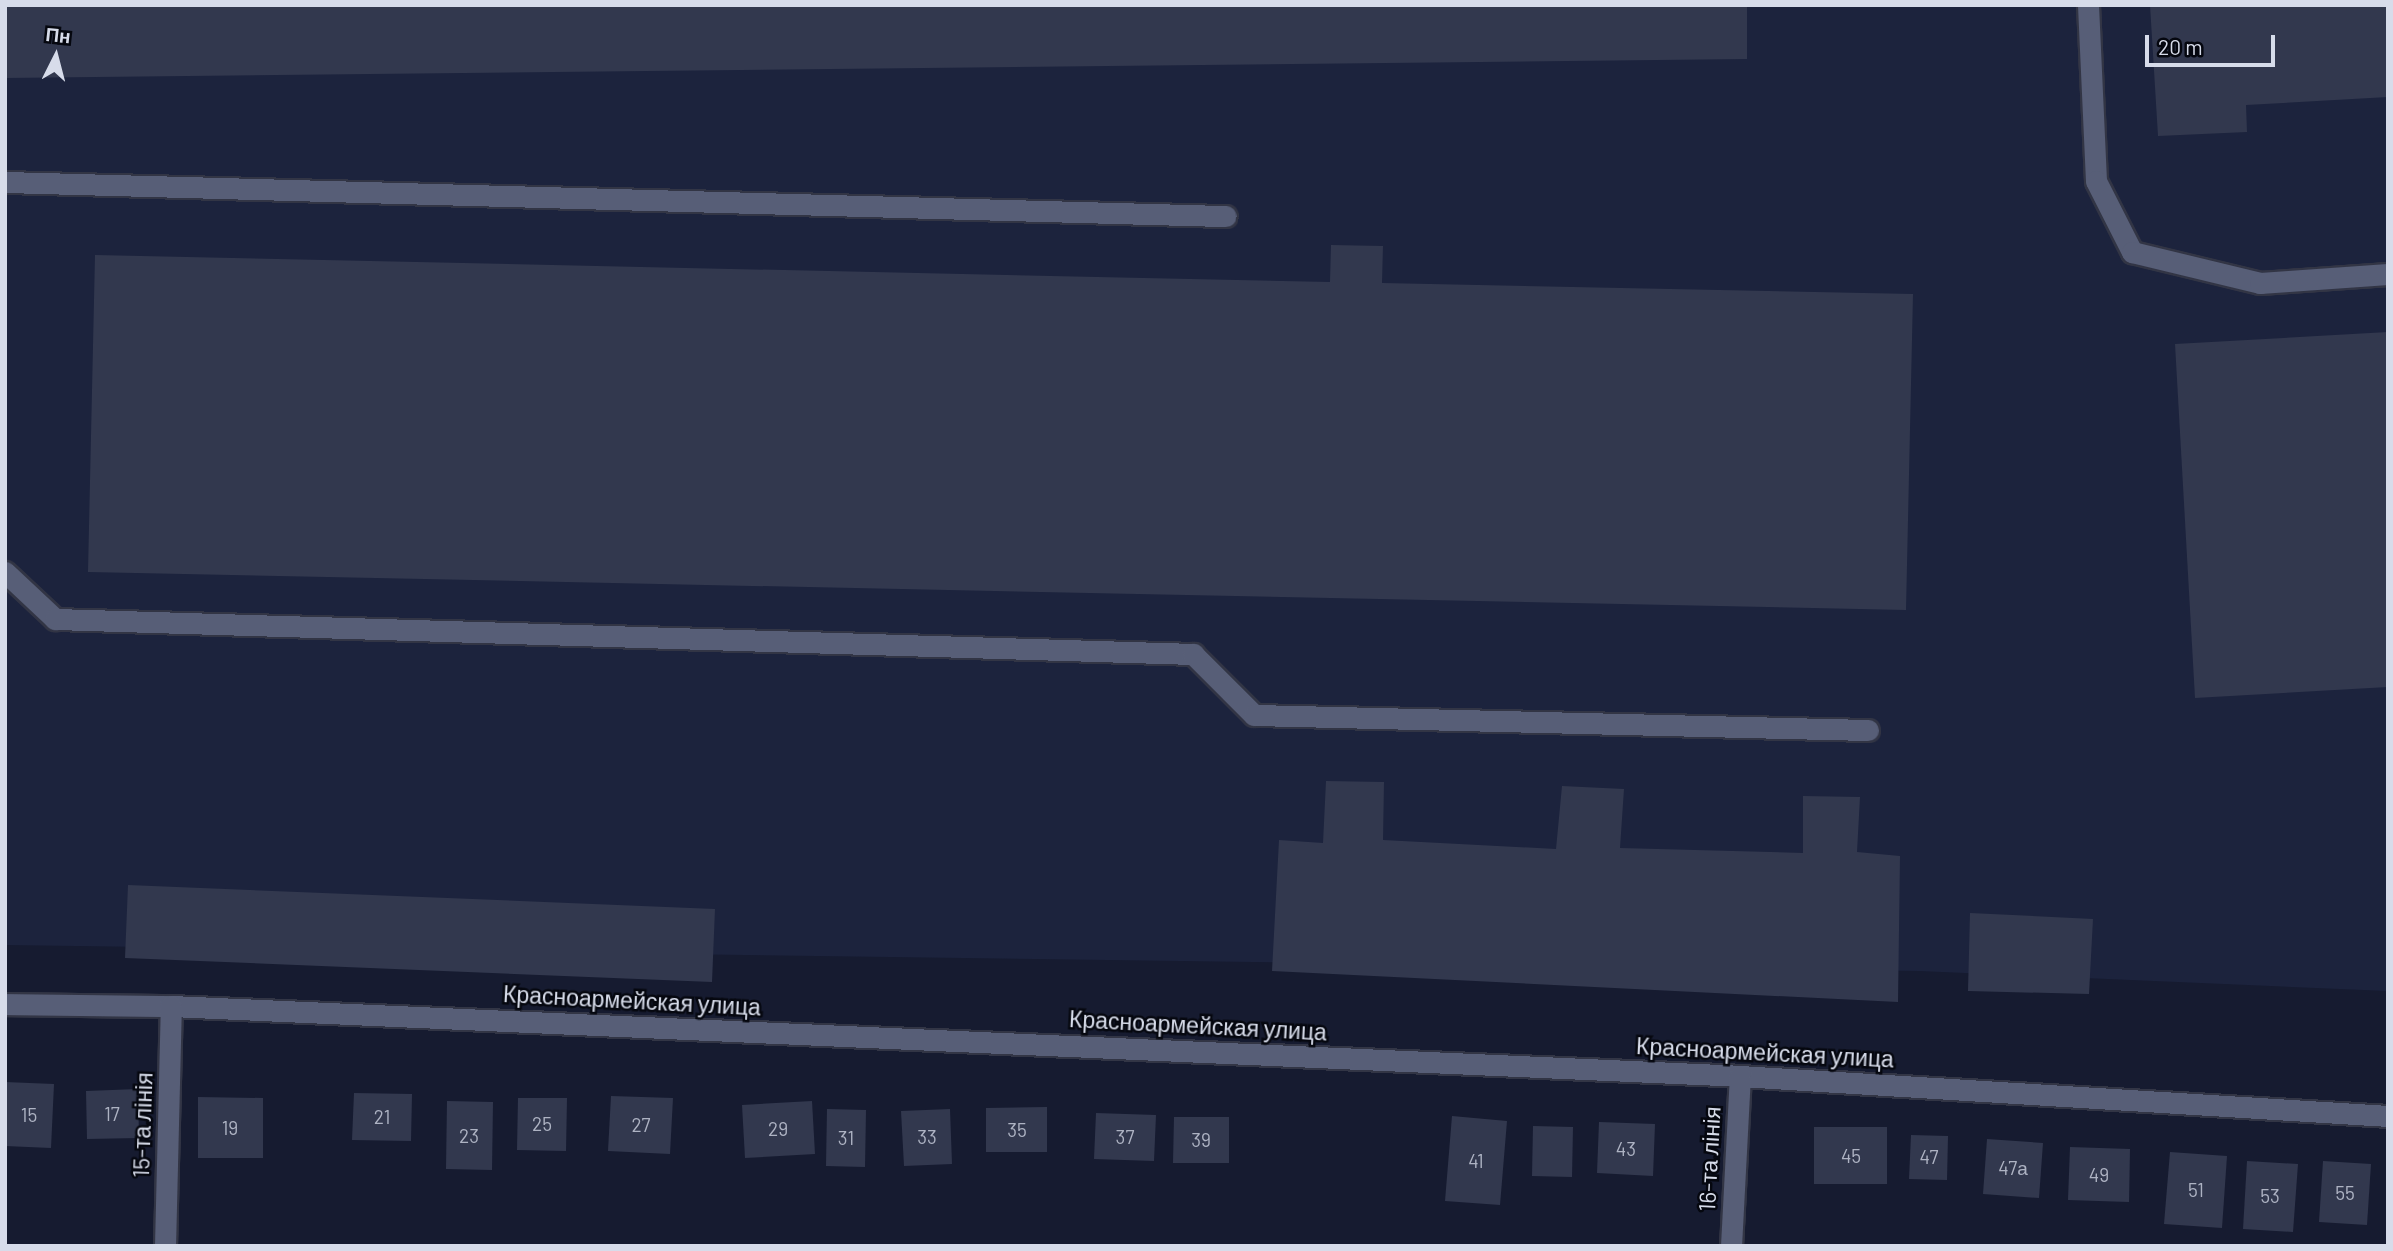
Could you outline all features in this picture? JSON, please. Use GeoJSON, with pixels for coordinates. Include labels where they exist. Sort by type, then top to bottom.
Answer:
{"type":"FeatureCollection","features":[{"type":"Feature","properties":{"kind":"street"},"geometry":{"type":"LineString","coordinates":[[2088,5],[2096,181],[2132,252],[2260,283],[2388,274]]}},
{"type":"Feature","properties":{"kind":"street"},"geometry":{"type":"LineString","coordinates":[[5,182],[1226,216]]}},
{"type":"Feature","properties":{"kind":"street"},"geometry":{"type":"LineString","coordinates":[[5,572],[55,619],[1193,654],[1254,715],[1868,730]]}},
{"type":"Feature","properties":{"kind":"street","name":"Красноармейская улица"},"geometry":{"type":"LineString","coordinates":[[5,1004],[172,1006],[1740,1076],[2388,1116]]}},
{"type":"Feature","properties":{"kind":"street","name":"15-та лінія"},"geometry":{"type":"LineString","coordinates":[[165,1246],[172,1006]]}},
{"type":"Feature","properties":{"kind":"street","name":"16-та лінія"},"geometry":{"type":"LineString","coordinates":[[1731,1246],[1740,1076]]}},
{"type":"Feature","properties":{"kind":"shaded area"},"geometry":{"type":"Polygon","coordinates":[[[5,5],[2388,5],[2388,991],[1919,971],[5,945],[5,5]]]}},
{"type":"Feature","properties":{"kind":"building"},"geometry":{"type":"Polygon","coordinates":[[[5,5],[1747,5],[1747,59],[5,78],[5,5]]]}},
{"type":"Feature","properties":{"kind":"building"},"geometry":{"type":"Polygon","coordinates":[[[2150,5],[2388,5],[2388,97],[2246,105],[2247,132],[2158,136],[2150,5]]]}},
{"type":"Feature","properties":{"kind":"building"},"geometry":{"type":"Polygon","coordinates":[[[1331,245],[1383,246],[1382,283],[1913,294],[1906,610],[88,572],[95,255],[1330,282],[1331,245]]]}},
{"type":"Feature","properties":{"kind":"building"},"geometry":{"type":"Polygon","coordinates":[[[2388,332],[2388,687],[2195,698],[2175,344],[2388,332]]]}},
{"type":"Feature","properties":{"kind":"building"},"geometry":{"type":"Polygon","coordinates":[[[1326,781],[1384,782],[1383,840],[1556,849],[1562,786],[1624,789],[1620,848],[1803,853],[1803,796],[1860,797],[1857,852],[1900,856],[1898,1002],[1272,971],[1279,840],[1323,843],[1326,781]]]}},
{"type":"Feature","properties":{"kind":"building"},"geometry":{"type":"Polygon","coordinates":[[[128,885],[715,909],[712,982],[125,958],[128,885]]]}},
{"type":"Feature","properties":{"kind":"building"},"geometry":{"type":"Polygon","coordinates":[[[1970,913],[2093,919],[2089,994],[1968,991],[1970,913]]]}},
{"type":"Feature","properties":{"kind":"building"},"geometry":{"type":"Polygon","coordinates":[[[5,1082],[54,1084],[51,1148],[5,1146],[5,1082]]]}},
{"type":"Feature","properties":{"kind":"building"},"geometry":{"type":"Polygon","coordinates":[[[138,1089],[139,1138],[87,1139],[86,1091],[138,1089]]]}},
{"type":"Feature","properties":{"kind":"building"},"geometry":{"type":"Polygon","coordinates":[[[354,1093],[412,1094],[411,1141],[352,1140],[354,1093]]]}},
{"type":"Feature","properties":{"kind":"building"},"geometry":{"type":"Polygon","coordinates":[[[611,1096],[673,1098],[670,1154],[608,1151],[611,1096]]]}},
{"type":"Feature","properties":{"kind":"building"},"geometry":{"type":"Polygon","coordinates":[[[198,1097],[263,1098],[263,1158],[198,1158],[198,1097]]]}},
{"type":"Feature","properties":{"kind":"building"},"geometry":{"type":"Polygon","coordinates":[[[518,1098],[567,1098],[566,1151],[517,1150],[518,1098]]]}},
{"type":"Feature","properties":{"kind":"building"},"geometry":{"type":"Polygon","coordinates":[[[447,1101],[493,1102],[492,1170],[446,1169],[447,1101]]]}},
{"type":"Feature","properties":{"kind":"building"},"geometry":{"type":"Polygon","coordinates":[[[812,1101],[815,1154],[745,1158],[742,1105],[812,1101]]]}},
{"type":"Feature","properties":{"kind":"building"},"geometry":{"type":"Polygon","coordinates":[[[1047,1107],[1047,1152],[986,1152],[986,1108],[1047,1107]]]}},
{"type":"Feature","properties":{"kind":"building"},"geometry":{"type":"Polygon","coordinates":[[[827,1109],[866,1110],[865,1167],[826,1166],[827,1109]]]}},
{"type":"Feature","properties":{"kind":"building"},"geometry":{"type":"Polygon","coordinates":[[[950,1109],[952,1164],[904,1166],[901,1111],[950,1109]]]}},
{"type":"Feature","properties":{"kind":"building"},"geometry":{"type":"Polygon","coordinates":[[[1096,1113],[1156,1115],[1154,1161],[1094,1159],[1096,1113]]]}},
{"type":"Feature","properties":{"kind":"building"},"geometry":{"type":"Polygon","coordinates":[[[1452,1116],[1507,1121],[1500,1205],[1445,1201],[1452,1116]]]}},
{"type":"Feature","properties":{"kind":"building"},"geometry":{"type":"Polygon","coordinates":[[[1174,1117],[1229,1117],[1229,1163],[1173,1163],[1174,1117]]]}},
{"type":"Feature","properties":{"kind":"building"},"geometry":{"type":"Polygon","coordinates":[[[1599,1122],[1655,1124],[1653,1176],[1597,1173],[1599,1122]]]}},
{"type":"Feature","properties":{"kind":"building"},"geometry":{"type":"Polygon","coordinates":[[[1533,1126],[1573,1127],[1572,1177],[1532,1176],[1533,1126]]]}},
{"type":"Feature","properties":{"kind":"building"},"geometry":{"type":"Polygon","coordinates":[[[1814,1127],[1887,1127],[1887,1184],[1814,1184],[1814,1127]]]}},
{"type":"Feature","properties":{"kind":"building"},"geometry":{"type":"Polygon","coordinates":[[[1911,1135],[1948,1136],[1947,1180],[1909,1179],[1911,1135]]]}},
{"type":"Feature","properties":{"kind":"building"},"geometry":{"type":"Polygon","coordinates":[[[1987,1139],[2043,1143],[2039,1198],[1983,1194],[1987,1139]]]}},
{"type":"Feature","properties":{"kind":"building"},"geometry":{"type":"Polygon","coordinates":[[[2070,1147],[2130,1149],[2129,1202],[2068,1200],[2070,1147]]]}},
{"type":"Feature","properties":{"kind":"building"},"geometry":{"type":"Polygon","coordinates":[[[2170,1152],[2227,1156],[2222,1228],[2164,1224],[2170,1152]]]}},
{"type":"Feature","properties":{"kind":"building"},"geometry":{"type":"Polygon","coordinates":[[[2247,1161],[2298,1164],[2293,1232],[2243,1229],[2247,1161]]]}},
{"type":"Feature","properties":{"kind":"building"},"geometry":{"type":"Polygon","coordinates":[[[2323,1161],[2371,1164],[2367,1225],[2319,1222],[2323,1161]]]}}]}
